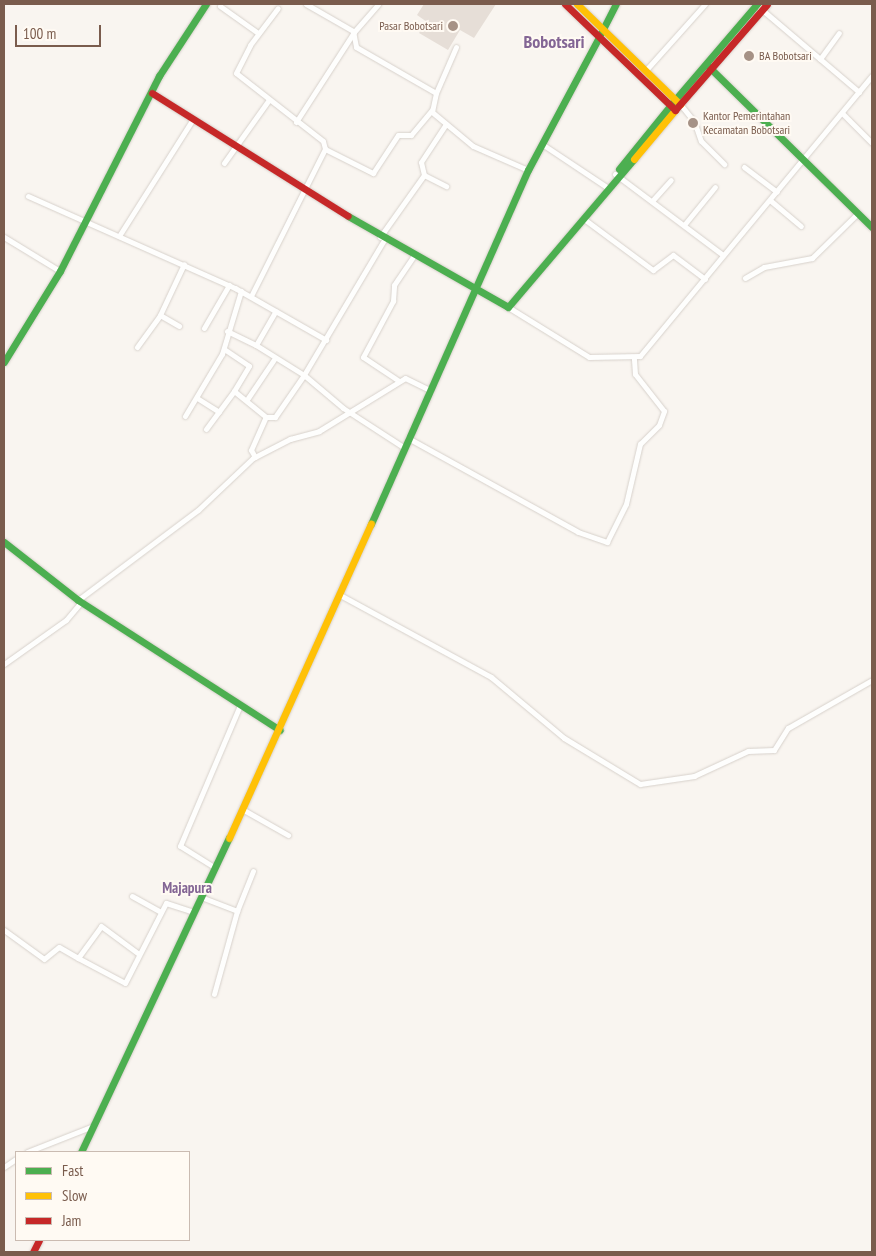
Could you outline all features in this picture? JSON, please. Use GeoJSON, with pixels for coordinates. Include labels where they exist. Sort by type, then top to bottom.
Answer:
{"type":"FeatureCollection","features":[{"type":"Feature","properties":{"kind":"street"},"geometry":{"type":"LineString","coordinates":[[4,362],[60,271],[152,93],[206,4]]}},
{"type":"Feature","properties":{"kind":"street"},"geometry":{"type":"LineString","coordinates":[[306,4],[354,32]]}},
{"type":"Feature","properties":{"kind":"street"},"geometry":{"type":"LineString","coordinates":[[296,122],[354,32],[378,4]]}},
{"type":"Feature","properties":{"kind":"street"},"geometry":{"type":"LineString","coordinates":[[565,4],[599,37],[694,121],[701,141],[724,164]]}},
{"type":"Feature","properties":{"kind":"street"},"geometry":{"type":"LineString","coordinates":[[577,4],[646,70],[675,105]]}},
{"type":"Feature","properties":{"kind":"street"},"geometry":{"type":"LineString","coordinates":[[82,1151],[280,730],[472,289],[528,170],[616,4]]}},
{"type":"Feature","properties":{"kind":"street"},"geometry":{"type":"LineString","coordinates":[[646,70],[705,4]]}},
{"type":"Feature","properties":{"kind":"street"},"geometry":{"type":"LineString","coordinates":[[506,305],[584,219],[616,176],[758,6],[767,4]]}},
{"type":"Feature","properties":{"kind":"street"},"geometry":{"type":"LineString","coordinates":[[220,6],[258,33]]}},
{"type":"Feature","properties":{"kind":"street"},"geometry":{"type":"LineString","coordinates":[[758,6],[859,92]]}},
{"type":"Feature","properties":{"kind":"street"},"geometry":{"type":"LineString","coordinates":[[278,8],[258,33],[236,73],[268,101],[322,141],[325,149],[373,173],[398,135],[409,137],[432,110],[436,93],[456,47]]}},
{"type":"Feature","properties":{"kind":"street"},"geometry":{"type":"LineString","coordinates":[[354,32],[356,47],[436,93]]}},
{"type":"Feature","properties":{"kind":"street"},"geometry":{"type":"LineString","coordinates":[[820,59],[839,33]]}},
{"type":"Feature","properties":{"kind":"street"},"geometry":{"type":"LineString","coordinates":[[708,66],[872,227]]}},
{"type":"Feature","properties":{"kind":"street"},"geometry":{"type":"LineString","coordinates":[[152,93],[413,257],[506,305],[589,357],[634,358],[648,349],[723,255],[771,201],[872,76]]}},
{"type":"Feature","properties":{"kind":"street"},"geometry":{"type":"LineString","coordinates":[[224,163],[268,101]]}},
{"type":"Feature","properties":{"kind":"street"},"geometry":{"type":"LineString","coordinates":[[432,110],[473,146],[528,170]]}},
{"type":"Feature","properties":{"kind":"street"},"geometry":{"type":"LineString","coordinates":[[842,113],[872,143]]}},
{"type":"Feature","properties":{"kind":"street"},"geometry":{"type":"LineString","coordinates":[[119,236],[193,119]]}},
{"type":"Feature","properties":{"kind":"street"},"geometry":{"type":"LineString","coordinates":[[266,416],[279,414],[326,340],[382,238],[424,176],[421,162],[446,124]]}},
{"type":"Feature","properties":{"kind":"street"},"geometry":{"type":"LineString","coordinates":[[542,144],[605,186]]}},
{"type":"Feature","properties":{"kind":"street"},"geometry":{"type":"LineString","coordinates":[[251,296],[325,149]]}},
{"type":"Feature","properties":{"kind":"street"},"geometry":{"type":"LineString","coordinates":[[744,167],[777,192]]}},
{"type":"Feature","properties":{"kind":"street"},"geometry":{"type":"LineString","coordinates":[[424,176],[446,186]]}},
{"type":"Feature","properties":{"kind":"street"},"geometry":{"type":"LineString","coordinates":[[506,305],[605,186],[616,176]]}},
{"type":"Feature","properties":{"kind":"street"},"geometry":{"type":"LineString","coordinates":[[616,176],[684,224],[723,255]]}},
{"type":"Feature","properties":{"kind":"street"},"geometry":{"type":"LineString","coordinates":[[652,201],[671,180]]}},
{"type":"Feature","properties":{"kind":"street"},"geometry":{"type":"LineString","coordinates":[[684,224],[715,187]]}},
{"type":"Feature","properties":{"kind":"street"},"geometry":{"type":"LineString","coordinates":[[28,196],[242,291],[326,340]]}},
{"type":"Feature","properties":{"kind":"street"},"geometry":{"type":"LineString","coordinates":[[771,201],[801,226]]}},
{"type":"Feature","properties":{"kind":"street"},"geometry":{"type":"LineString","coordinates":[[745,278],[770,265],[812,258],[858,213]]}},
{"type":"Feature","properties":{"kind":"street"},"geometry":{"type":"LineString","coordinates":[[584,219],[653,270],[673,255],[704,279]]}},
{"type":"Feature","properties":{"kind":"street"},"geometry":{"type":"LineString","coordinates":[[4,237],[60,271]]}},
{"type":"Feature","properties":{"kind":"street"},"geometry":{"type":"LineString","coordinates":[[399,381],[362,357],[393,302],[394,285],[413,257]]}},
{"type":"Feature","properties":{"kind":"street"},"geometry":{"type":"LineString","coordinates":[[137,347],[160,315],[184,264]]}},
{"type":"Feature","properties":{"kind":"street"},"geometry":{"type":"LineString","coordinates":[[204,328],[229,285]]}},
{"type":"Feature","properties":{"kind":"street"},"geometry":{"type":"LineString","coordinates":[[185,416],[224,349],[228,331],[242,291]]}},
{"type":"Feature","properties":{"kind":"street"},"geometry":{"type":"LineString","coordinates":[[256,345],[276,310]]}},
{"type":"Feature","properties":{"kind":"street"},"geometry":{"type":"LineString","coordinates":[[160,315],[178,326]]}},
{"type":"Feature","properties":{"kind":"street"},"geometry":{"type":"LineString","coordinates":[[228,331],[256,345],[304,375],[349,412],[404,447]]}},
{"type":"Feature","properties":{"kind":"street"},"geometry":{"type":"LineString","coordinates":[[206,429],[234,391],[249,366],[224,349]]}},
{"type":"Feature","properties":{"kind":"street"},"geometry":{"type":"LineString","coordinates":[[248,398],[275,358]]}},
{"type":"Feature","properties":{"kind":"street"},"geometry":{"type":"LineString","coordinates":[[408,438],[578,532],[607,542],[629,496],[640,444],[659,425],[664,411],[635,374],[634,358]]}},
{"type":"Feature","properties":{"kind":"street"},"geometry":{"type":"LineString","coordinates":[[4,664],[66,620],[80,601],[198,510],[255,457],[290,439],[322,429],[399,381],[410,378],[428,389]]}},
{"type":"Feature","properties":{"kind":"street"},"geometry":{"type":"LineString","coordinates":[[234,391],[248,398],[266,416]]}},
{"type":"Feature","properties":{"kind":"street"},"geometry":{"type":"LineString","coordinates":[[197,398],[219,412]]}},
{"type":"Feature","properties":{"kind":"street"},"geometry":{"type":"LineString","coordinates":[[255,457],[251,450],[266,416]]}},
{"type":"Feature","properties":{"kind":"street"},"geometry":{"type":"LineString","coordinates":[[4,542],[80,601],[280,730]]}},
{"type":"Feature","properties":{"kind":"street"},"geometry":{"type":"LineString","coordinates":[[340,594],[491,677],[564,738],[640,784],[694,776],[748,751],[774,750],[788,728],[872,680]]}},
{"type":"Feature","properties":{"kind":"street"},"geometry":{"type":"LineString","coordinates":[[214,867],[180,846],[240,705]]}},
{"type":"Feature","properties":{"kind":"street"},"geometry":{"type":"LineString","coordinates":[[242,809],[288,835]]}},
{"type":"Feature","properties":{"kind":"street"},"geometry":{"type":"LineString","coordinates":[[214,994],[238,911],[253,871]]}},
{"type":"Feature","properties":{"kind":"street"},"geometry":{"type":"LineString","coordinates":[[132,896],[161,912]]}},
{"type":"Feature","properties":{"kind":"street"},"geometry":{"type":"LineString","coordinates":[[201,896],[238,911]]}},
{"type":"Feature","properties":{"kind":"street"},"geometry":{"type":"LineString","coordinates":[[4,930],[42,959],[59,947],[125,983],[161,912],[171,901],[193,912]]}},
{"type":"Feature","properties":{"kind":"street"},"geometry":{"type":"LineString","coordinates":[[78,958],[102,926],[139,954]]}},
{"type":"Feature","properties":{"kind":"street"},"geometry":{"type":"LineString","coordinates":[[30,1151],[94,1126]]}},
{"type":"Feature","properties":{"kind":"street"},"geometry":{"type":"LineString","coordinates":[[4,1166],[15,1160]]}},
{"type":"Feature","properties":{"kind":"building","name":"Pasar Bobotsari"},"geometry":{"type":"Polygon","coordinates":[[[424,4],[496,4],[474,38],[460,30],[448,50],[419,33],[427,22],[417,15],[424,4]]]}},
{"type":"Feature","properties":{"kind":"traffic: fast"},"geometry":{"type":"LineString","coordinates":[[4,362],[60,271],[159,76],[206,4]]}},
{"type":"Feature","properties":{"kind":"traffic: fast"},"geometry":{"type":"LineString","coordinates":[[601,33],[616,4]]}},
{"type":"Feature","properties":{"kind":"traffic: fast"},"geometry":{"type":"LineString","coordinates":[[673,102],[757,4]]}},
{"type":"Feature","properties":{"kind":"traffic: fast"},"geometry":{"type":"LineString","coordinates":[[371,524],[528,170],[599,37]]}},
{"type":"Feature","properties":{"kind":"traffic: fast"},"geometry":{"type":"LineString","coordinates":[[707,65],[872,227]]}},
{"type":"Feature","properties":{"kind":"traffic: fast"},"geometry":{"type":"LineString","coordinates":[[619,169],[670,106]]}},
{"type":"Feature","properties":{"kind":"traffic: fast"},"geometry":{"type":"LineString","coordinates":[[348,216],[508,307],[634,159]]}},
{"type":"Feature","properties":{"kind":"traffic: fast"},"geometry":{"type":"LineString","coordinates":[[4,542],[78,600],[280,730]]}},
{"type":"Feature","properties":{"kind":"traffic: fast"},"geometry":{"type":"LineString","coordinates":[[81,1151],[229,838]]}},
{"type":"Feature","properties":{"kind":"traffic: slow"},"geometry":{"type":"LineString","coordinates":[[577,4],[680,104]]}},
{"type":"Feature","properties":{"kind":"traffic: slow"},"geometry":{"type":"LineString","coordinates":[[634,159],[675,110]]}},
{"type":"Feature","properties":{"kind":"traffic: slow"},"geometry":{"type":"LineString","coordinates":[[229,838],[371,524]]}},
{"type":"Feature","properties":{"kind":"traffic: jam"},"geometry":{"type":"LineString","coordinates":[[565,4],[675,110],[767,4]]}},
{"type":"Feature","properties":{"kind":"traffic: jam"},"geometry":{"type":"LineString","coordinates":[[152,93],[348,216]]}},
{"type":"Feature","properties":{"kind":"traffic: jam"},"geometry":{"type":"LineString","coordinates":[[33,1252],[38,1241]]}},
{"type":"Feature","properties":{"kind":"place","name":"Pasar Bobotsari"},"geometry":{"type":"Point","coordinates":[453,26]}},
{"type":"Feature","properties":{"kind":"place","name":"BA Bobotsari"},"geometry":{"type":"Point","coordinates":[749,56]}},
{"type":"Feature","properties":{"kind":"place","name":"Kantor Pemerintahan Kecamatan Bobotsari"},"geometry":{"type":"Point","coordinates":[693,123]}},
{"type":"Feature","properties":{"kind":"district","name":"Bobotsari"},"geometry":{"type":"Point","coordinates":[554,42]}},
{"type":"Feature","properties":{"kind":"district","name":"Majapura"},"geometry":{"type":"Point","coordinates":[187,888]}}]}
